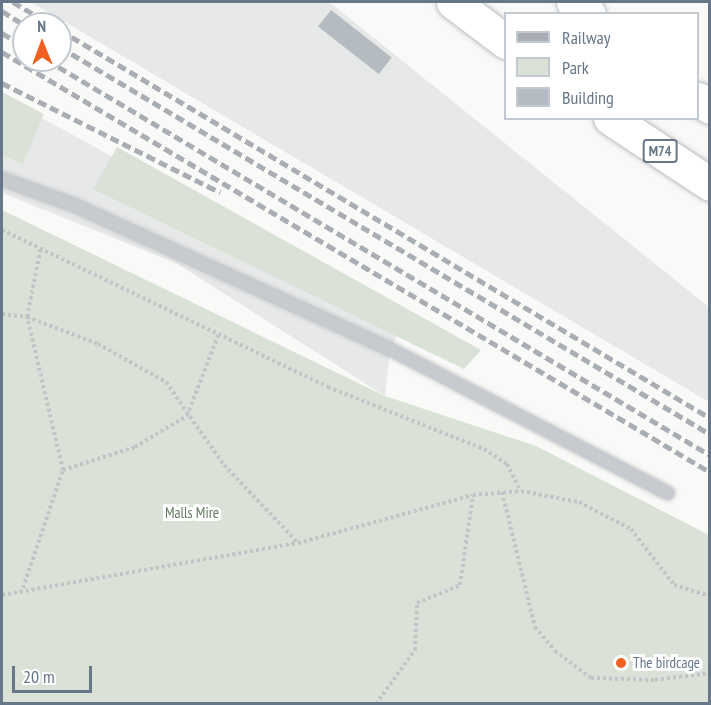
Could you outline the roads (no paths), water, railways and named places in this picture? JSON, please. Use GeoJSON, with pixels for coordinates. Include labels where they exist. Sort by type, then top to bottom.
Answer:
{"type":"FeatureCollection","features":[{"type":"Feature","properties":{"kind":"highway"},"geometry":{"type":"LineString","coordinates":[[453,2],[504,40]]}},
{"type":"Feature","properties":{"kind":"highway"},"geometry":{"type":"LineString","coordinates":[[573,2],[586,12]]}},
{"type":"Feature","properties":{"kind":"highway","name":"M74"},"geometry":{"type":"LineString","coordinates":[[613,120],[710,184]]}},
{"type":"Feature","properties":{"kind":"lane"},"geometry":{"type":"LineString","coordinates":[[2,179],[74,205],[390,349],[668,493]]}},
{"type":"Feature","properties":{"kind":"railway"},"geometry":{"type":"LineString","coordinates":[[13,2],[30,12]]}},
{"type":"Feature","properties":{"kind":"railway"},"geometry":{"type":"LineString","coordinates":[[2,11],[12,17]]}},
{"type":"Feature","properties":{"kind":"railway"},"geometry":{"type":"LineString","coordinates":[[2,33],[12,39]]}},
{"type":"Feature","properties":{"kind":"railway"},"geometry":{"type":"LineString","coordinates":[[72,37],[710,418]]}},
{"type":"Feature","properties":{"kind":"railway"},"geometry":{"type":"LineString","coordinates":[[2,52],[710,472]]}},
{"type":"Feature","properties":{"kind":"railway"},"geometry":{"type":"LineString","coordinates":[[72,54],[710,434]]}},
{"type":"Feature","properties":{"kind":"railway"},"geometry":{"type":"LineString","coordinates":[[67,72],[710,455]]}},
{"type":"Feature","properties":{"kind":"railway"},"geometry":{"type":"LineString","coordinates":[[2,83],[220,192]]}},
{"type":"Feature","properties":{"kind":"place","name":"The birdcage"},"geometry":{"type":"Point","coordinates":[621,663]}},
{"type":"Feature","properties":{"kind":"park label","name":"Malls Mire"},"geometry":{"type":"Point","coordinates":[192,513]}}]}
